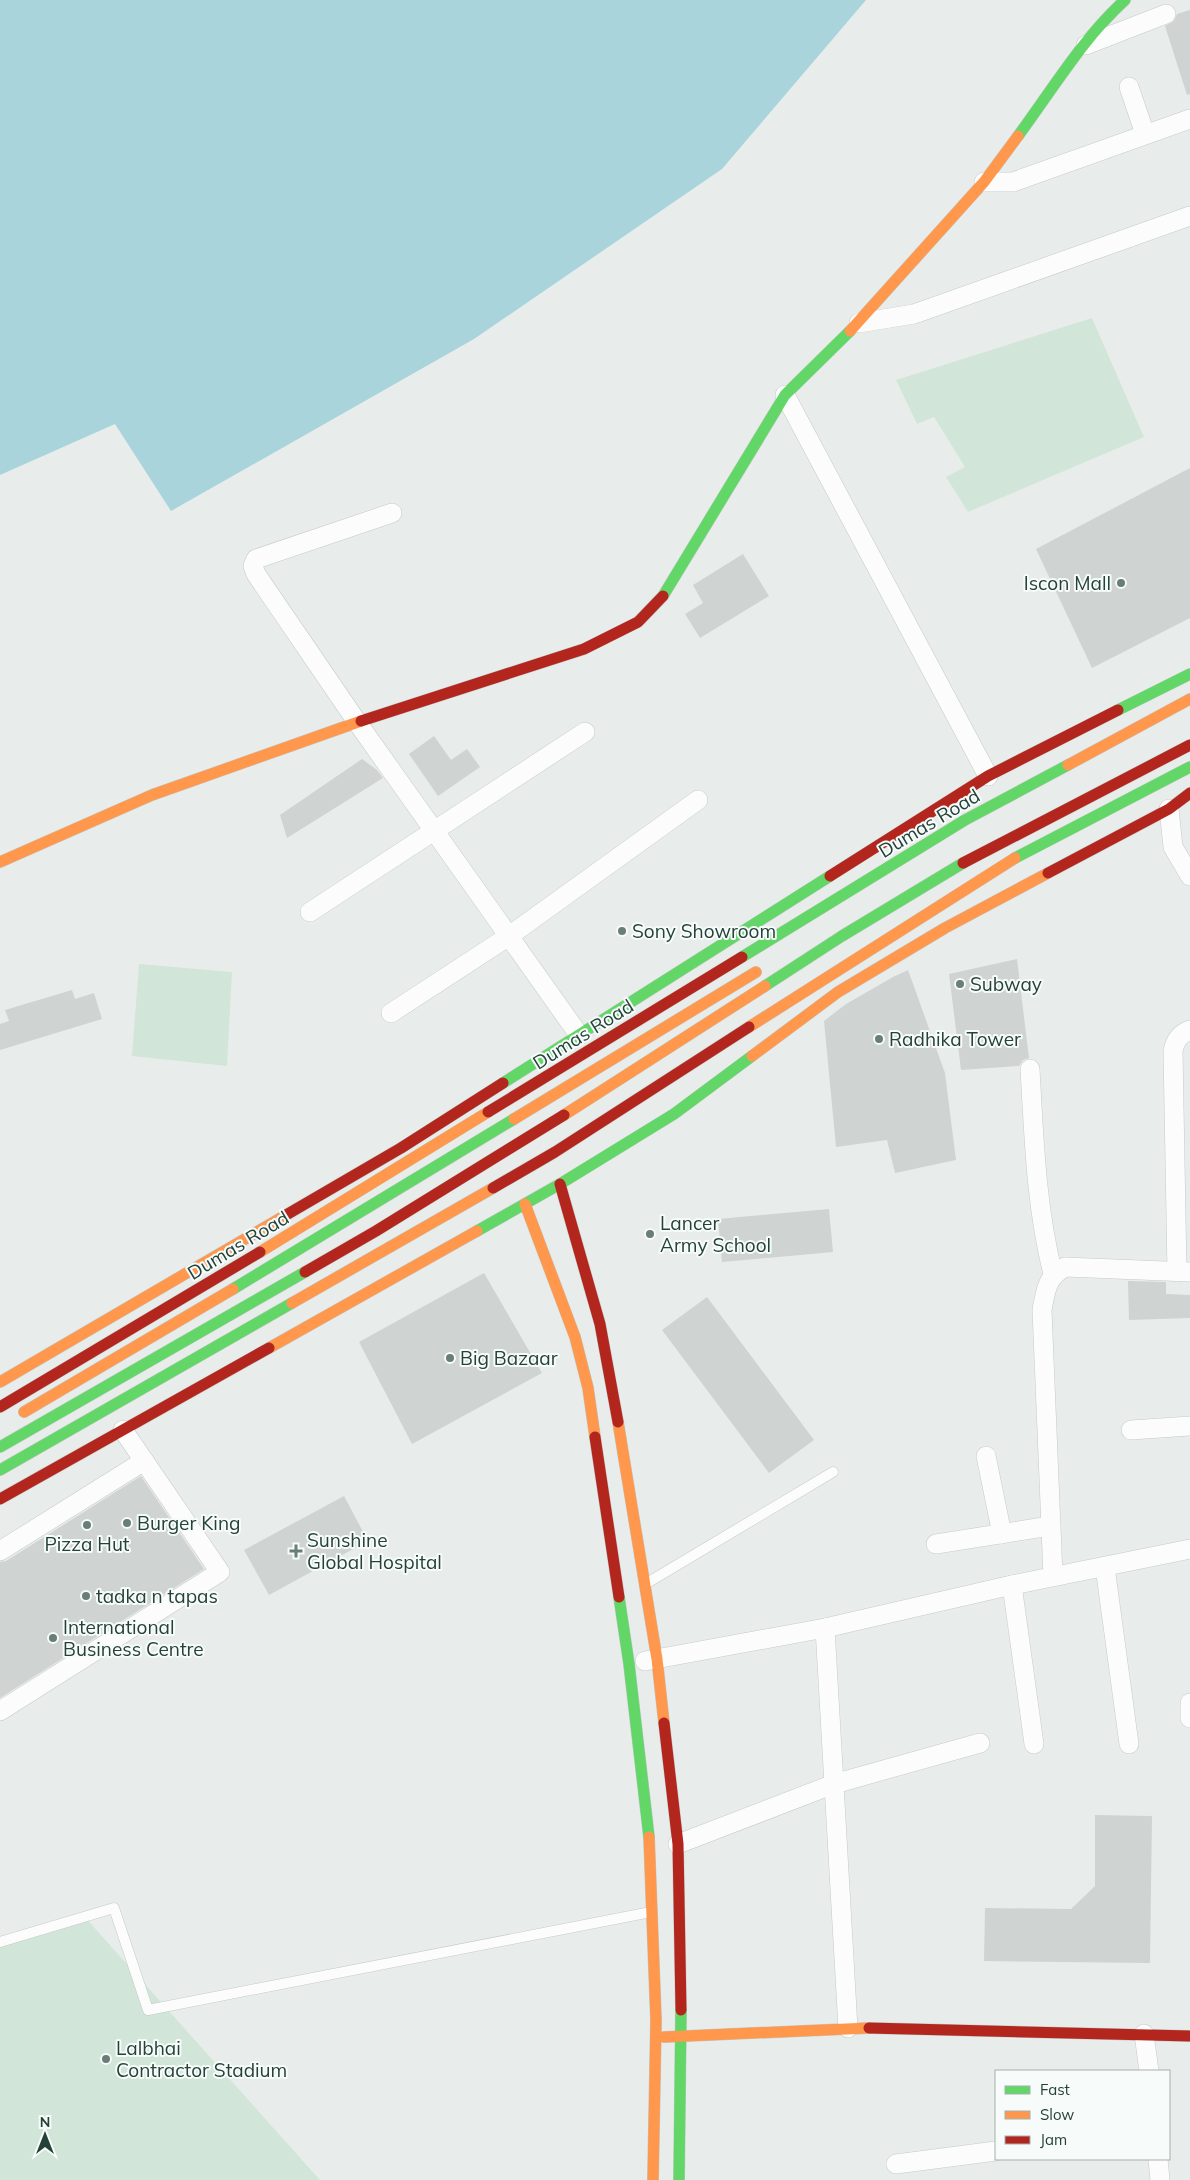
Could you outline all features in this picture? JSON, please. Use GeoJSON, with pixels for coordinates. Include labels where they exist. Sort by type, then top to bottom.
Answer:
{"type":"FeatureCollection","features":[{"type":"Feature","properties":{"kind":"street"},"geometry":{"type":"LineString","coordinates":[[0,862],[152,795],[357,722],[584,649],[638,622],[664,595],[785,395],[860,323],[984,182],[1085,45],[1113,11],[1125,0]]}},
{"type":"Feature","properties":{"kind":"street"},"geometry":{"type":"LineString","coordinates":[[1085,45],[1166,14]]}},
{"type":"Feature","properties":{"kind":"street"},"geometry":{"type":"LineString","coordinates":[[1129,86],[1145,134]]}},
{"type":"Feature","properties":{"kind":"street"},"geometry":{"type":"LineString","coordinates":[[984,182],[1013,182],[1190,119]]}},
{"type":"Feature","properties":{"kind":"street"},"geometry":{"type":"LineString","coordinates":[[860,323],[914,314],[1190,216]]}},
{"type":"Feature","properties":{"kind":"street"},"geometry":{"type":"LineString","coordinates":[[785,395],[988,776]]}},
{"type":"Feature","properties":{"kind":"street"},"geometry":{"type":"LineString","coordinates":[[392,512],[266,554],[256,559],[253,566],[256,574],[357,722],[579,1036]]}},
{"type":"Feature","properties":{"kind":"street"},"geometry":{"type":"LineString","coordinates":[[0,1382],[402,1148],[988,776],[1190,674]]}},
{"type":"Feature","properties":{"kind":"street","name":"Dumas Road"},"geometry":{"type":"LineString","coordinates":[[0,1407],[247,1260],[965,820],[1190,699]]}},
{"type":"Feature","properties":{"kind":"street"},"geometry":{"type":"LineString","coordinates":[[310,912],[584,732]]}},
{"type":"Feature","properties":{"kind":"street"},"geometry":{"type":"LineString","coordinates":[[0,1448],[376,1231],[634,1072],[842,936],[971,858],[1190,744]]}},
{"type":"Feature","properties":{"kind":"street"},"geometry":{"type":"LineString","coordinates":[[0,1470],[555,1152],[1001,865],[1190,767]]}},
{"type":"Feature","properties":{"kind":"street"},"geometry":{"type":"LineString","coordinates":[[0,1499],[560,1184],[674,1114],[838,992],[945,928],[1169,809],[1190,793]]}},
{"type":"Feature","properties":{"kind":"street"},"geometry":{"type":"LineString","coordinates":[[391,1014],[509,936],[698,800]]}},
{"type":"Feature","properties":{"kind":"street"},"geometry":{"type":"LineString","coordinates":[[1169,809],[1173,847],[1190,876]]}},
{"type":"Feature","properties":{"kind":"street"},"geometry":{"type":"LineString","coordinates":[[16,1416],[320,1238],[763,968]]}},
{"type":"Feature","properties":{"kind":"street"},"geometry":{"type":"LineString","coordinates":[[1053,1576],[1042,1310],[1046,1289],[1053,1274],[1065,1268],[1184,1272],[1173,1052],[1175,1043],[1180,1036],[1190,1030]]}},
{"type":"Feature","properties":{"kind":"street"},"geometry":{"type":"LineString","coordinates":[[1030,1069],[1038,1199],[1046,1247],[1053,1274]]}},
{"type":"Feature","properties":{"kind":"street"},"geometry":{"type":"LineString","coordinates":[[560,1184],[602,1333],[657,1659],[678,1844],[682,2038],[679,2180]]}},
{"type":"Feature","properties":{"kind":"street"},"geometry":{"type":"LineString","coordinates":[[524,1204],[575,1337],[588,1388],[629,1664],[650,1836],[655,2037],[653,2180]]}},
{"type":"Feature","properties":{"kind":"street"},"geometry":{"type":"LineString","coordinates":[[1131,1430],[1190,1426]]}},
{"type":"Feature","properties":{"kind":"street"},"geometry":{"type":"LineString","coordinates":[[0,1711],[220,1572],[123,1430]]}},
{"type":"Feature","properties":{"kind":"street"},"geometry":{"type":"LineString","coordinates":[[986,1456],[1002,1534]]}},
{"type":"Feature","properties":{"kind":"street"},"geometry":{"type":"LineString","coordinates":[[0,1551],[144,1461]]}},
{"type":"Feature","properties":{"kind":"street"},"geometry":{"type":"LineString","coordinates":[[936,1544],[1050,1526]]}},
{"type":"Feature","properties":{"kind":"street"},"geometry":{"type":"LineString","coordinates":[[629,1664],[825,1628],[1012,1584],[1190,1549]]}},
{"type":"Feature","properties":{"kind":"street"},"geometry":{"type":"LineString","coordinates":[[1105,1567],[1129,1744]]}},
{"type":"Feature","properties":{"kind":"street"},"geometry":{"type":"LineString","coordinates":[[1012,1584],[1034,1744]]}},
{"type":"Feature","properties":{"kind":"street"},"geometry":{"type":"LineString","coordinates":[[825,1628],[848,2028]]}},
{"type":"Feature","properties":{"kind":"street"},"geometry":{"type":"LineString","coordinates":[[1190,1703],[1190,1718]]}},
{"type":"Feature","properties":{"kind":"street"},"geometry":{"type":"LineString","coordinates":[[678,1844],[834,1784],[980,1743]]}},
{"type":"Feature","properties":{"kind":"street"},"geometry":{"type":"LineString","coordinates":[[655,2037],[682,2038],[848,2028],[1190,2036]]}},
{"type":"Feature","properties":{"kind":"street"},"geometry":{"type":"LineString","coordinates":[[1144,2034],[1149,2070]]}},
{"type":"Feature","properties":{"kind":"street"},"geometry":{"type":"LineString","coordinates":[[896,2164],[995,2151]]}},
{"type":"Feature","properties":{"kind":"street"},"geometry":{"type":"LineString","coordinates":[[1158,2160],[1160,2180]]}},
{"type":"Feature","properties":{"kind":"lane"},"geometry":{"type":"LineString","coordinates":[[645,1584],[832,1472]]}},
{"type":"Feature","properties":{"kind":"lane"},"geometry":{"type":"LineString","coordinates":[[0,1942],[114,1908],[148,2010],[652,1912]]}},
{"type":"Feature","properties":{"kind":"green space"},"geometry":{"type":"Polygon","coordinates":[[[1092,318],[1144,437],[968,512],[946,477],[965,467],[934,417],[917,424],[896,380],[1092,318]]]}},
{"type":"Feature","properties":{"kind":"green space"},"geometry":{"type":"Polygon","coordinates":[[[139,964],[232,972],[227,1066],[132,1056],[139,964]]]}},
{"type":"Feature","properties":{"kind":"green space","name":"Lalbhai Contractor Stadium"},"geometry":{"type":"Polygon","coordinates":[[[84,1916],[320,2180],[0,2180],[0,1938],[84,1916]]]}},
{"type":"Feature","properties":{"kind":"water"},"geometry":{"type":"Polygon","coordinates":[[[0,0],[866,0],[722,169],[474,339],[171,511],[115,424],[0,475],[0,0]]]}},
{"type":"Feature","properties":{"kind":"building"},"geometry":{"type":"Polygon","coordinates":[[[1190,10],[1190,94],[1187,95],[1165,26],[1174,21],[1177,14],[1190,10]]]}},
{"type":"Feature","properties":{"kind":"building","name":"Iscon Mall"},"geometry":{"type":"Polygon","coordinates":[[[1190,468],[1190,618],[1092,668],[1036,549],[1190,468]]]}},
{"type":"Feature","properties":{"kind":"building"},"geometry":{"type":"Polygon","coordinates":[[[743,554],[769,596],[700,638],[685,614],[703,603],[693,585],[743,554]]]}},
{"type":"Feature","properties":{"kind":"building"},"geometry":{"type":"Polygon","coordinates":[[[434,736],[451,760],[467,749],[480,767],[438,796],[409,754],[434,736]]]}},
{"type":"Feature","properties":{"kind":"building"},"geometry":{"type":"Polygon","coordinates":[[[362,759],[377,770],[383,778],[287,838],[280,815],[362,759]]]}},
{"type":"Feature","properties":{"kind":"building"},"geometry":{"type":"Polygon","coordinates":[[[1017,959],[1029,1058],[1023,1060],[1019,1066],[961,1070],[949,974],[1017,959]]]}},
{"type":"Feature","properties":{"kind":"building","name":"Radhika Tower"},"geometry":{"type":"Polygon","coordinates":[[[908,970],[945,1073],[956,1160],[895,1173],[887,1140],[836,1147],[824,1021],[846,1004],[908,970]]]}},
{"type":"Feature","properties":{"kind":"building"},"geometry":{"type":"Polygon","coordinates":[[[72,990],[75,999],[94,993],[102,1019],[0,1050],[0,1024],[9,1021],[5,1010],[72,990]]]}},
{"type":"Feature","properties":{"kind":"building"},"geometry":{"type":"Polygon","coordinates":[[[829,1209],[833,1252],[722,1262],[718,1219],[829,1209]]]}},
{"type":"Feature","properties":{"kind":"building","name":"Big Bazaar"},"geometry":{"type":"Polygon","coordinates":[[[484,1273],[542,1373],[412,1444],[359,1342],[484,1273]]]}},
{"type":"Feature","properties":{"kind":"building"},"geometry":{"type":"Polygon","coordinates":[[[1128,1281],[1166,1282],[1166,1294],[1190,1295],[1190,1318],[1129,1320],[1128,1281]]]}},
{"type":"Feature","properties":{"kind":"building"},"geometry":{"type":"Polygon","coordinates":[[[707,1297],[814,1440],[769,1473],[662,1330],[707,1297]]]}},
{"type":"Feature","properties":{"kind":"building","name":"International Business Centre"},"geometry":{"type":"Polygon","coordinates":[[[141,1476],[204,1569],[0,1698],[0,1562],[6,1561],[141,1476]]]}},
{"type":"Feature","properties":{"kind":"building"},"geometry":{"type":"Polygon","coordinates":[[[344,1496],[368,1541],[269,1595],[244,1550],[344,1496]]]}},
{"type":"Feature","properties":{"kind":"building"},"geometry":{"type":"Polygon","coordinates":[[[1095,1815],[1152,1816],[1150,1963],[984,1961],[985,1908],[1071,1909],[1095,1886],[1095,1815]]]}},
{"type":"Feature","properties":{"kind":"traffic: fast"},"geometry":{"type":"LineString","coordinates":[[1018,136],[1068,65],[1095,31],[1125,0]]}},
{"type":"Feature","properties":{"kind":"traffic: fast"},"geometry":{"type":"LineString","coordinates":[[663,596],[785,395],[850,331]]}},
{"type":"Feature","properties":{"kind":"traffic: fast"},"geometry":{"type":"LineString","coordinates":[[1118,710],[1190,674]]}},
{"type":"Feature","properties":{"kind":"traffic: fast"},"geometry":{"type":"LineString","coordinates":[[742,957],[965,820],[1068,765]]}},
{"type":"Feature","properties":{"kind":"traffic: fast"},"geometry":{"type":"LineString","coordinates":[[1015,858],[1190,767]]}},
{"type":"Feature","properties":{"kind":"traffic: fast"},"geometry":{"type":"LineString","coordinates":[[765,986],[842,936],[963,863]]}},
{"type":"Feature","properties":{"kind":"traffic: fast"},"geometry":{"type":"LineString","coordinates":[[503,1083],[830,876]]}},
{"type":"Feature","properties":{"kind":"traffic: fast"},"geometry":{"type":"LineString","coordinates":[[477,1231],[560,1184],[674,1114],[752,1056]]}},
{"type":"Feature","properties":{"kind":"traffic: fast"},"geometry":{"type":"LineString","coordinates":[[233,1289],[514,1119]]}},
{"type":"Feature","properties":{"kind":"traffic: fast"},"geometry":{"type":"LineString","coordinates":[[0,1447],[305,1272]]}},
{"type":"Feature","properties":{"kind":"traffic: fast"},"geometry":{"type":"LineString","coordinates":[[0,1470],[292,1303]]}},
{"type":"Feature","properties":{"kind":"traffic: fast"},"geometry":{"type":"LineString","coordinates":[[619,1597],[629,1664],[649,1837]]}},
{"type":"Feature","properties":{"kind":"traffic: fast"},"geometry":{"type":"LineString","coordinates":[[679,2180],[681,2010]]}},
{"type":"Feature","properties":{"kind":"traffic: slow"},"geometry":{"type":"LineString","coordinates":[[850,331],[984,182],[1018,136]]}},
{"type":"Feature","properties":{"kind":"traffic: slow"},"geometry":{"type":"LineString","coordinates":[[1068,765],[1190,699]]}},
{"type":"Feature","properties":{"kind":"traffic: slow"},"geometry":{"type":"LineString","coordinates":[[0,862],[152,795],[361,721]]}},
{"type":"Feature","properties":{"kind":"traffic: slow"},"geometry":{"type":"LineString","coordinates":[[749,1027],[1015,858]]}},
{"type":"Feature","properties":{"kind":"traffic: slow"},"geometry":{"type":"LineString","coordinates":[[752,1056],[838,992],[945,928],[1048,873]]}},
{"type":"Feature","properties":{"kind":"traffic: slow"},"geometry":{"type":"LineString","coordinates":[[514,1119],[756,972]]}},
{"type":"Feature","properties":{"kind":"traffic: slow"},"geometry":{"type":"LineString","coordinates":[[564,1115],[765,986]]}},
{"type":"Feature","properties":{"kind":"traffic: slow"},"geometry":{"type":"LineString","coordinates":[[260,1252],[488,1112]]}},
{"type":"Feature","properties":{"kind":"traffic: slow"},"geometry":{"type":"LineString","coordinates":[[292,1303],[493,1188]]}},
{"type":"Feature","properties":{"kind":"traffic: slow"},"geometry":{"type":"LineString","coordinates":[[525,1204],[575,1337],[588,1388],[595,1437]]}},
{"type":"Feature","properties":{"kind":"traffic: slow"},"geometry":{"type":"LineString","coordinates":[[0,1382],[286,1215]]}},
{"type":"Feature","properties":{"kind":"traffic: slow"},"geometry":{"type":"LineString","coordinates":[[269,1348],[477,1231]]}},
{"type":"Feature","properties":{"kind":"traffic: slow"},"geometry":{"type":"LineString","coordinates":[[24,1412],[233,1289]]}},
{"type":"Feature","properties":{"kind":"traffic: slow"},"geometry":{"type":"LineString","coordinates":[[618,1422],[657,1659],[664,1723]]}},
{"type":"Feature","properties":{"kind":"traffic: slow"},"geometry":{"type":"LineString","coordinates":[[649,1837],[656,2020],[653,2180]]}},
{"type":"Feature","properties":{"kind":"traffic: slow"},"geometry":{"type":"LineString","coordinates":[[664,2037],[869,2028]]}},
{"type":"Feature","properties":{"kind":"traffic: jam"},"geometry":{"type":"LineString","coordinates":[[361,721],[584,649],[638,622],[663,596]]}},
{"type":"Feature","properties":{"kind":"traffic: jam"},"geometry":{"type":"LineString","coordinates":[[830,876],[988,776],[1118,710]]}},
{"type":"Feature","properties":{"kind":"traffic: jam"},"geometry":{"type":"LineString","coordinates":[[963,863],[1190,745]]}},
{"type":"Feature","properties":{"kind":"traffic: jam"},"geometry":{"type":"LineString","coordinates":[[1048,873],[1169,809],[1190,793]]}},
{"type":"Feature","properties":{"kind":"traffic: jam"},"geometry":{"type":"LineString","coordinates":[[488,1112],[742,957]]}},
{"type":"Feature","properties":{"kind":"traffic: jam"},"geometry":{"type":"LineString","coordinates":[[493,1188],[555,1152],[749,1027]]}},
{"type":"Feature","properties":{"kind":"traffic: jam"},"geometry":{"type":"LineString","coordinates":[[286,1215],[401,1148],[503,1083]]}},
{"type":"Feature","properties":{"kind":"traffic: jam"},"geometry":{"type":"LineString","coordinates":[[305,1272],[376,1231],[564,1115]]}},
{"type":"Feature","properties":{"kind":"traffic: jam"},"geometry":{"type":"LineString","coordinates":[[560,1184],[600,1324],[618,1422]]}},
{"type":"Feature","properties":{"kind":"traffic: jam"},"geometry":{"type":"LineString","coordinates":[[0,1407],[260,1252]]}},
{"type":"Feature","properties":{"kind":"traffic: jam"},"geometry":{"type":"LineString","coordinates":[[0,1499],[269,1348]]}},
{"type":"Feature","properties":{"kind":"traffic: jam"},"geometry":{"type":"LineString","coordinates":[[595,1437],[619,1597]]}},
{"type":"Feature","properties":{"kind":"traffic: jam"},"geometry":{"type":"LineString","coordinates":[[664,1723],[678,1844],[681,2010]]}},
{"type":"Feature","properties":{"kind":"traffic: jam"},"geometry":{"type":"LineString","coordinates":[[869,2028],[1190,2036]]}},
{"type":"Feature","properties":{"kind":"place","name":"Iscon Mall"},"geometry":{"type":"Point","coordinates":[1121,583]}},
{"type":"Feature","properties":{"kind":"place","name":"Sony Showroom"},"geometry":{"type":"Point","coordinates":[622,931]}},
{"type":"Feature","properties":{"kind":"place","name":"Subway"},"geometry":{"type":"Point","coordinates":[960,984]}},
{"type":"Feature","properties":{"kind":"place","name":"Radhika Tower"},"geometry":{"type":"Point","coordinates":[879,1039]}},
{"type":"Feature","properties":{"kind":"place","name":"Lancer Army School"},"geometry":{"type":"Point","coordinates":[650,1234]}},
{"type":"Feature","properties":{"kind":"place","name":"Big Bazaar"},"geometry":{"type":"Point","coordinates":[450,1358]}},
{"type":"Feature","properties":{"kind":"place","name":"Burger King"},"geometry":{"type":"Point","coordinates":[127,1523]}},
{"type":"Feature","properties":{"kind":"place","name":"Pizza Hut"},"geometry":{"type":"Point","coordinates":[87,1525]}},
{"type":"Feature","properties":{"kind":"place","name":"Sunshine Global Hospital"},"geometry":{"type":"Point","coordinates":[296,1551]}},
{"type":"Feature","properties":{"kind":"place","name":"tadka n tapas"},"geometry":{"type":"Point","coordinates":[86,1596]}},
{"type":"Feature","properties":{"kind":"place","name":"International Business Centre"},"geometry":{"type":"Point","coordinates":[53,1638]}},
{"type":"Feature","properties":{"kind":"place","name":"Lalbhai Contractor Stadium"},"geometry":{"type":"Point","coordinates":[106,2059]}}]}
